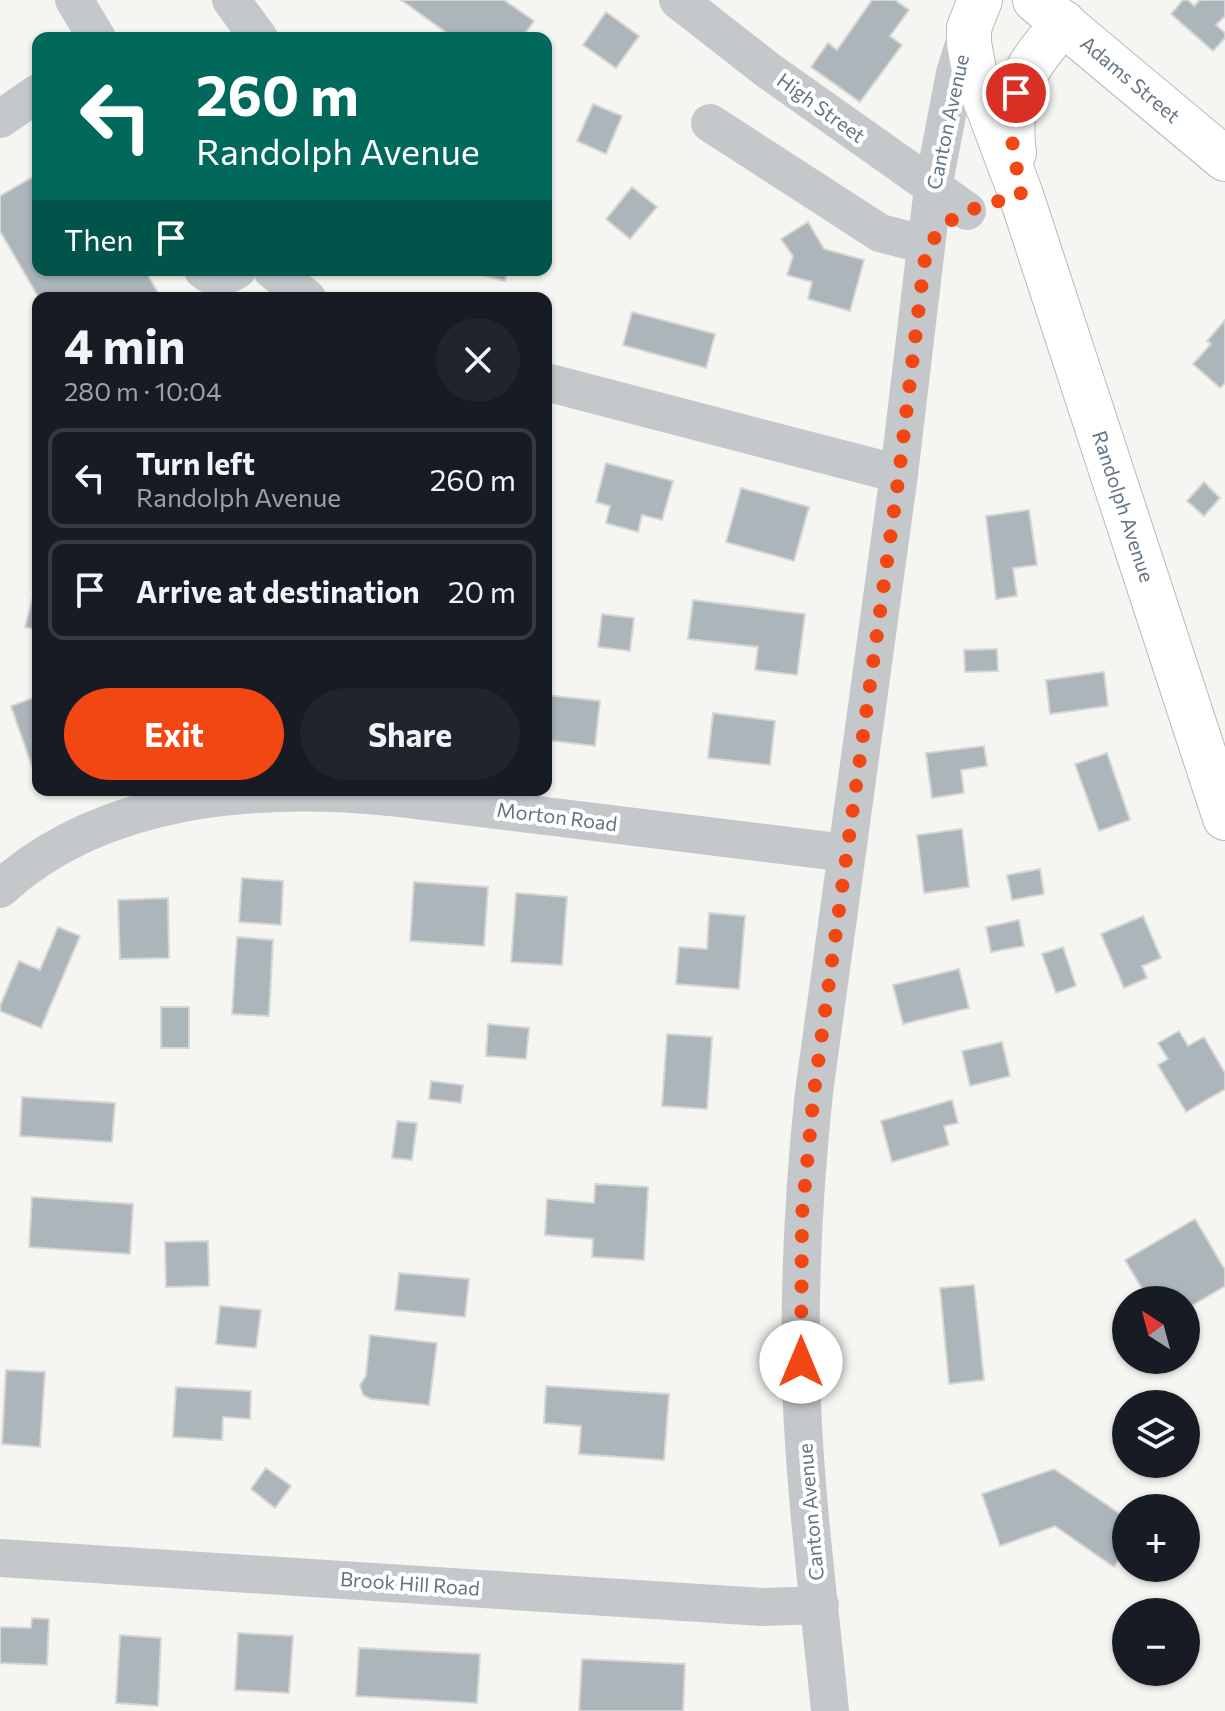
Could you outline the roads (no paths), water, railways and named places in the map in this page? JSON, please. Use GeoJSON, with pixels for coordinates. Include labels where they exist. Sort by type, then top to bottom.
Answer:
{"type":"FeatureCollection","features":[{"type":"Feature","properties":{"kind":"main road","name":"Adams Street"},"geometry":{"type":"LineString","coordinates":[[1049,12],[1225,159]]}},
{"type":"Feature","properties":{"kind":"main road","name":"Randolph Avenue"},"geometry":{"type":"LineString","coordinates":[[1021,195],[1012,140],[1016,93],[1039,51],[1049,12]]}},
{"type":"Feature","properties":{"kind":"main road","name":"Randolph Avenue"},"geometry":{"type":"LineString","coordinates":[[975,14],[969,43],[974,70],[1021,195],[1225,818]]}},
{"type":"Feature","properties":{"kind":"street"},"geometry":{"type":"LineString","coordinates":[[74,0],[93,32]]}},
{"type":"Feature","properties":{"kind":"street"},"geometry":{"type":"LineString","coordinates":[[231,0],[255,32]]}},
{"type":"Feature","properties":{"kind":"street","name":"High Street"},"geometry":{"type":"LineString","coordinates":[[678,0],[769,71],[967,211]]}},
{"type":"Feature","properties":{"kind":"street","name":"Canton Avenue"},"geometry":{"type":"LineString","coordinates":[[830,1711],[802,1395],[802,1215],[814,1092],[899,474],[933,188],[955,73],[975,14]]}},
{"type":"Feature","properties":{"kind":"street"},"geometry":{"type":"LineString","coordinates":[[0,119],[32,97]]}},
{"type":"Feature","properties":{"kind":"street"},"geometry":{"type":"LineString","coordinates":[[710,123],[880,233],[925,254]]}},
{"type":"Feature","properties":{"kind":"street","name":"Canton Avenue"},"geometry":{"type":"LineString","coordinates":[[925,254],[933,237],[953,218],[1021,195]]}},
{"type":"Feature","properties":{"kind":"street"},"geometry":{"type":"LineString","coordinates":[[279,276],[299,292]]}},
{"type":"Feature","properties":{"kind":"street"},"geometry":{"type":"LineString","coordinates":[[552,384],[899,474]]}},
{"type":"Feature","properties":{"kind":"street","name":"Morton Road"},"geometry":{"type":"LineString","coordinates":[[0,889],[30,863],[123,820],[211,798],[238,796]]}},
{"type":"Feature","properties":{"kind":"street","name":"Morton Road"},"geometry":{"type":"LineString","coordinates":[[376,796],[847,853]]}},
{"type":"Feature","properties":{"kind":"street","name":"Brook Hill Road"},"geometry":{"type":"LineString","coordinates":[[0,1558],[737,1605],[820,1605]]}}]}
